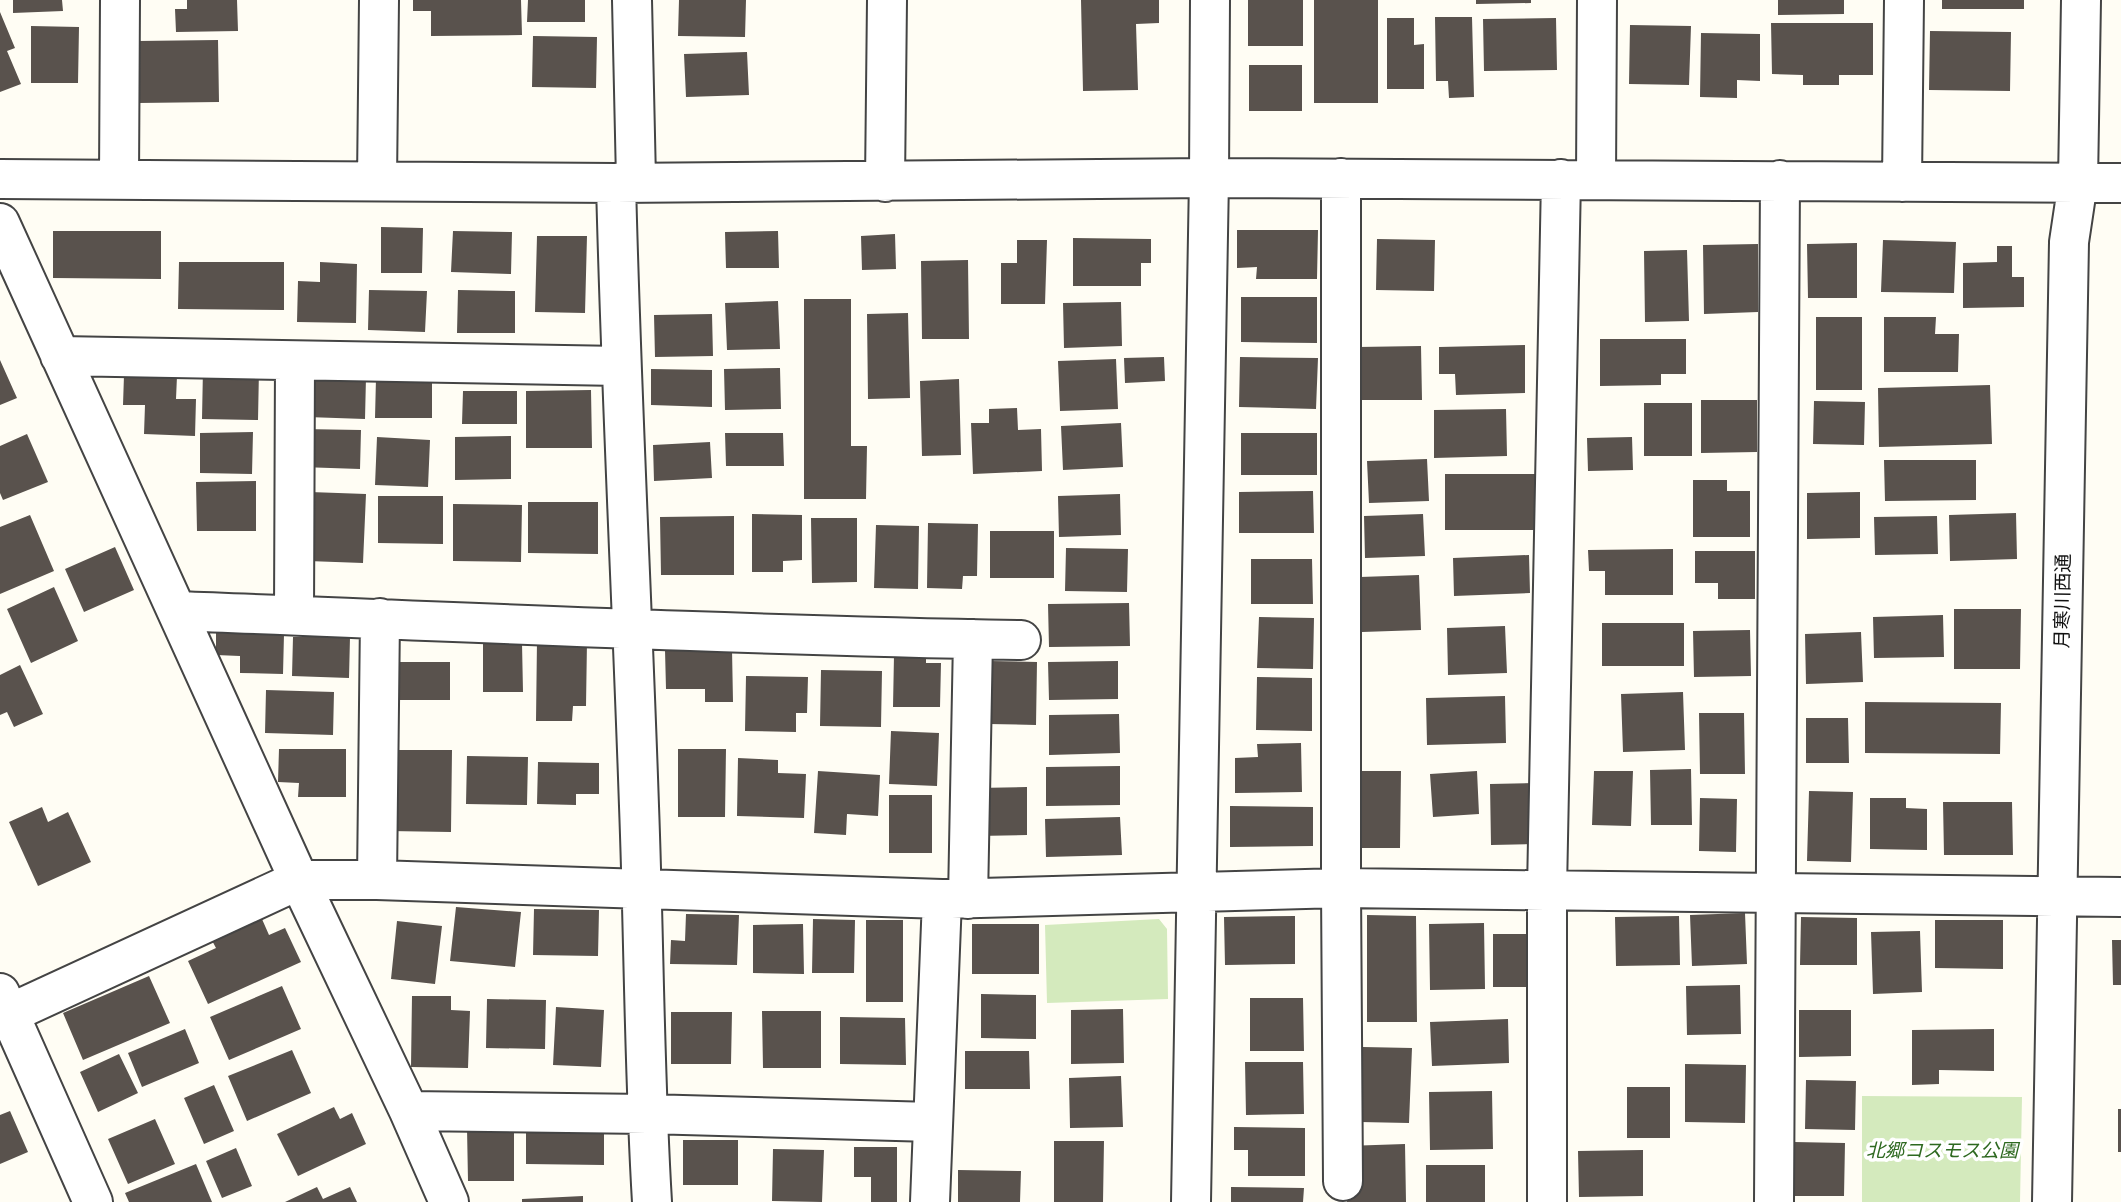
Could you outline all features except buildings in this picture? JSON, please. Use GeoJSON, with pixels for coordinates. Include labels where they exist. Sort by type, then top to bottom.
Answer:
{"type":"FeatureCollection","features":[{"type":"Feature","properties":{"kind":"street"},"geometry":{"type":"LineString","coordinates":[[119,178],[120,0]]}},
{"type":"Feature","properties":{"kind":"street"},"geometry":{"type":"LineString","coordinates":[[377,181],[379,0]]}},
{"type":"Feature","properties":{"kind":"street"},"geometry":{"type":"LineString","coordinates":[[616,183],[636,180],[632,0]]}},
{"type":"Feature","properties":{"kind":"street"},"geometry":{"type":"LineString","coordinates":[[885,182],[887,0]]}},
{"type":"Feature","properties":{"kind":"street"},"geometry":{"type":"LineString","coordinates":[[1191,1202],[1210,0]]}},
{"type":"Feature","properties":{"kind":"street"},"geometry":{"type":"LineString","coordinates":[[1547,1202],[1547,890],[1579,180],[1597,0]]}},
{"type":"Feature","properties":{"kind":"street"},"geometry":{"type":"LineString","coordinates":[[1902,182],[1904,0]]}},
{"type":"Feature","properties":{"kind":"street","name":"月寒川西通"},"geometry":{"type":"LineString","coordinates":[[2052,1202],[2069,242],[2078,182],[2081,0]]}},
{"type":"Feature","properties":{"kind":"street"},"geometry":{"type":"LineString","coordinates":[[0,179],[616,183],[1341,178],[2121,183]]}},
{"type":"Feature","properties":{"kind":"street"},"geometry":{"type":"LineString","coordinates":[[1341,178],[1343,1181]]}},
{"type":"Feature","properties":{"kind":"street"},"geometry":{"type":"LineString","coordinates":[[1774,1202],[1780,180]]}},
{"type":"Feature","properties":{"kind":"street"},"geometry":{"type":"LineString","coordinates":[[616,183],[620,366],[633,630],[652,1202]]}},
{"type":"Feature","properties":{"kind":"street"},"geometry":{"type":"LineString","coordinates":[[0,223],[299,880],[409,1111],[449,1202]]}},
{"type":"Feature","properties":{"kind":"street"},"geometry":{"type":"LineString","coordinates":[[60,356],[620,366]]}},
{"type":"Feature","properties":{"kind":"street"},"geometry":{"type":"LineString","coordinates":[[294,615],[295,361]]}},
{"type":"Feature","properties":{"kind":"street"},"geometry":{"type":"LineString","coordinates":[[178,611],[633,630],[1021,640]]}},
{"type":"Feature","properties":{"kind":"street"},"geometry":{"type":"LineString","coordinates":[[377,880],[380,618]]}},
{"type":"Feature","properties":{"kind":"street"},"geometry":{"type":"LineString","coordinates":[[930,1202],[932,1122],[955,899],[974,639]]}},
{"type":"Feature","properties":{"kind":"street"},"geometry":{"type":"LineString","coordinates":[[93,1202],[3,1008],[299,880],[377,880],[955,899],[1341,888],[2121,897]]}},
{"type":"Feature","properties":{"kind":"street"},"geometry":{"type":"LineString","coordinates":[[409,1111],[932,1122]]}},
{"type":"Feature","properties":{"kind":"green space"},"geometry":{"type":"Polygon","coordinates":[[[1159,919],[1167,929],[1168,999],[1047,1003],[1045,925],[1159,919]]]}},
{"type":"Feature","properties":{"kind":"green space","name":"北郷コスモス公園"},"geometry":{"type":"Polygon","coordinates":[[[1862,1096],[2022,1097],[2020,1202],[1862,1202],[1862,1096]]]}}]}
